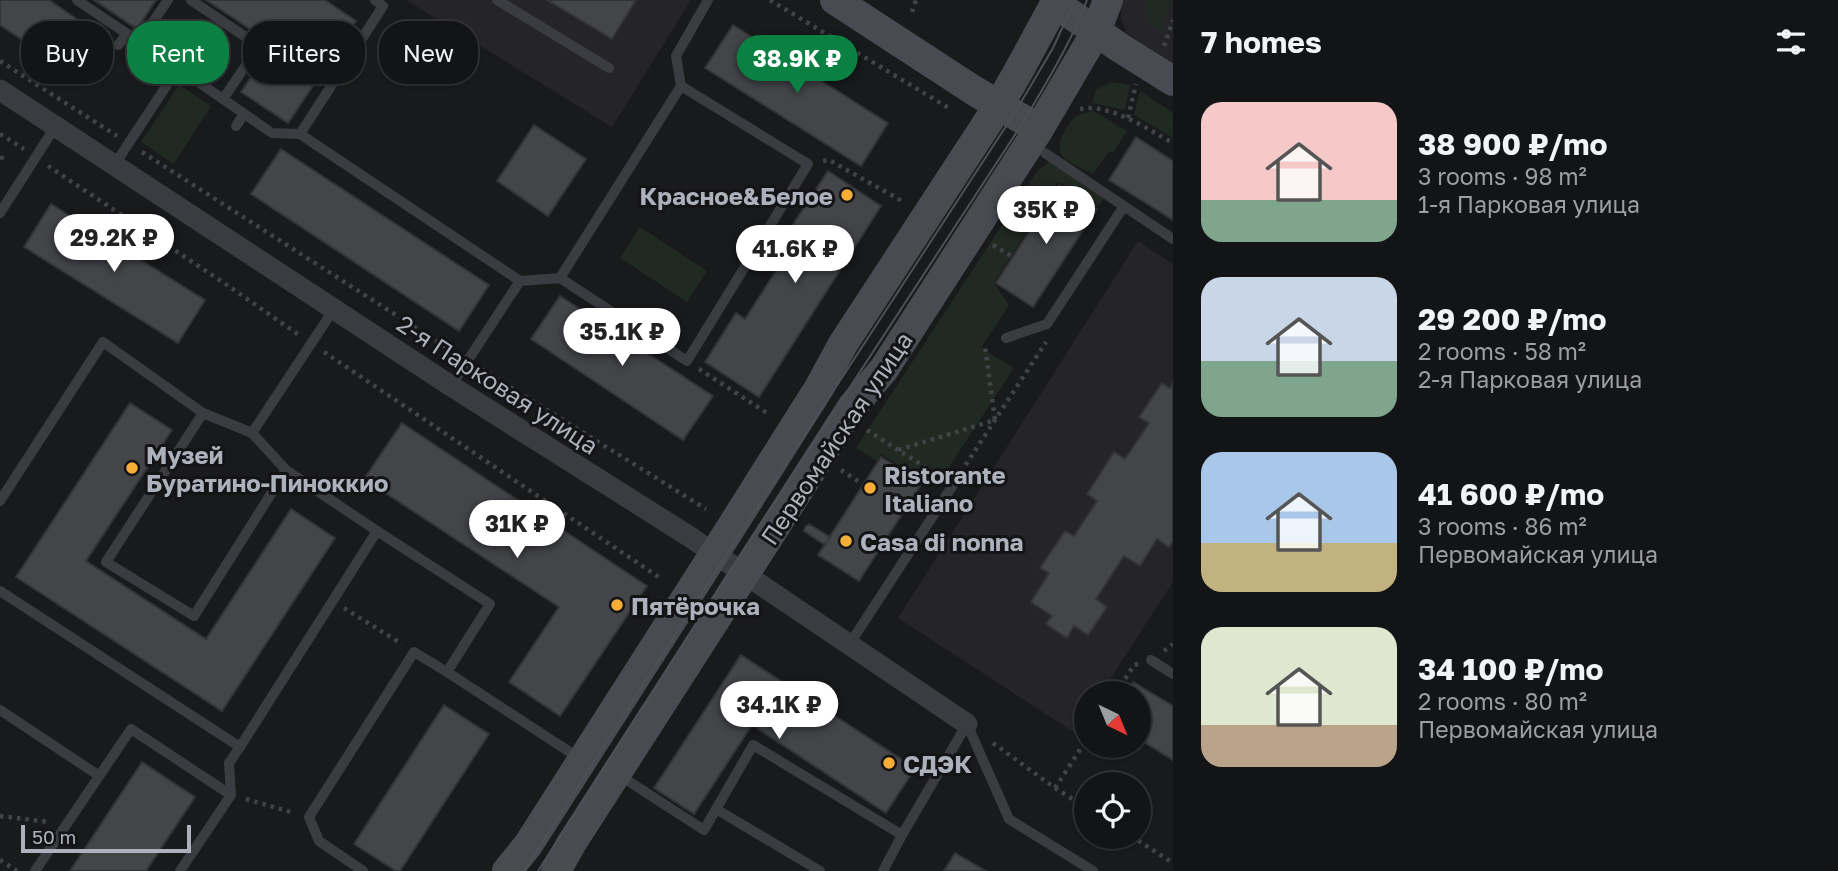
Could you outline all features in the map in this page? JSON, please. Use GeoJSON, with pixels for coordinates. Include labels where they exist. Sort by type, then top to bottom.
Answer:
{"type":"FeatureCollection","features":[{"type":"Feature","properties":{"kind":"main road"},"geometry":{"type":"LineString","coordinates":[[835,0],[999,105],[1042,141]]}},
{"type":"Feature","properties":{"kind":"main road","name":"Первомайская улица"},"geometry":{"type":"LineString","coordinates":[[555,871],[852,407],[884,369],[1042,141],[1096,32],[1108,0]]}},
{"type":"Feature","properties":{"kind":"main road"},"geometry":{"type":"LineString","coordinates":[[1056,2],[1096,32],[1173,81]]}},
{"type":"Feature","properties":{"kind":"main road","name":"Первомайская улица"},"geometry":{"type":"LineString","coordinates":[[507,871],[528,845],[819,388],[843,344],[999,105],[1056,2]]}},
{"type":"Feature","properties":{"kind":"street","name":"2-я Парковая улица"},"geometry":{"type":"LineString","coordinates":[[0,90],[451,386],[714,554],[967,724]]}},
{"type":"Feature","properties":{"kind":"lane"},"geometry":{"type":"LineString","coordinates":[[77,0],[127,34],[118,45]]}},
{"type":"Feature","properties":{"kind":"lane"},"geometry":{"type":"LineString","coordinates":[[154,21],[168,0]]}},
{"type":"Feature","properties":{"kind":"lane"},"geometry":{"type":"LineString","coordinates":[[191,0],[259,46],[223,99]]}},
{"type":"Feature","properties":{"kind":"lane"},"geometry":{"type":"LineString","coordinates":[[300,134],[383,6],[374,0]]}},
{"type":"Feature","properties":{"kind":"lane"},"geometry":{"type":"LineString","coordinates":[[497,0],[609,68]]}},
{"type":"Feature","properties":{"kind":"lane"},"geometry":{"type":"LineString","coordinates":[[560,278],[681,86],[676,56],[708,0]]}},
{"type":"Feature","properties":{"kind":"lane"},"geometry":{"type":"LineString","coordinates":[[115,164],[167,84]]}},
{"type":"Feature","properties":{"kind":"lane"},"geometry":{"type":"LineString","coordinates":[[201,84],[272,133],[300,134],[520,281],[560,278],[687,361],[808,164],[681,86]]}},
{"type":"Feature","properties":{"kind":"lane"},"geometry":{"type":"LineString","coordinates":[[236,125],[244,114]]}},
{"type":"Feature","properties":{"kind":"lane"},"geometry":{"type":"LineString","coordinates":[[0,213],[55,127]]}},
{"type":"Feature","properties":{"kind":"lane"},"geometry":{"type":"LineString","coordinates":[[1042,141],[1124,206],[1173,239]]}},
{"type":"Feature","properties":{"kind":"lane"},"geometry":{"type":"LineString","coordinates":[[1006,338],[1047,324],[1124,206]]}},
{"type":"Feature","properties":{"kind":"lane"},"geometry":{"type":"LineString","coordinates":[[451,386],[520,281]]}},
{"type":"Feature","properties":{"kind":"lane"},"geometry":{"type":"LineString","coordinates":[[252,433],[334,309]]}},
{"type":"Feature","properties":{"kind":"lane"},"geometry":{"type":"LineString","coordinates":[[0,501],[5,484],[103,342],[203,413],[252,433],[286,470],[490,604],[447,672]]}},
{"type":"Feature","properties":{"kind":"lane"},"geometry":{"type":"LineString","coordinates":[[203,413],[106,562],[194,616],[286,470]]}},
{"type":"Feature","properties":{"kind":"lane"},"geometry":{"type":"LineString","coordinates":[[849,645],[953,485]]}},
{"type":"Feature","properties":{"kind":"lane"},"geometry":{"type":"LineString","coordinates":[[180,871],[231,794],[229,763],[377,531]]}},
{"type":"Feature","properties":{"kind":"lane"},"geometry":{"type":"LineString","coordinates":[[0,591],[240,747]]}},
{"type":"Feature","properties":{"kind":"lane"},"geometry":{"type":"LineString","coordinates":[[363,871],[319,841],[309,817],[414,652],[582,760]]}},
{"type":"Feature","properties":{"kind":"lane"},"geometry":{"type":"LineString","coordinates":[[1151,660],[1173,674]]}},
{"type":"Feature","properties":{"kind":"lane"},"geometry":{"type":"LineString","coordinates":[[0,710],[98,775]]}},
{"type":"Feature","properties":{"kind":"lane"},"geometry":{"type":"LineString","coordinates":[[883,871],[967,724]]}},
{"type":"Feature","properties":{"kind":"lane"},"geometry":{"type":"LineString","coordinates":[[967,724],[1009,819],[1093,871]]}},
{"type":"Feature","properties":{"kind":"lane"},"geometry":{"type":"LineString","coordinates":[[35,871],[131,729],[231,794]]}},
{"type":"Feature","properties":{"kind":"lane"},"geometry":{"type":"LineString","coordinates":[[616,773],[704,830],[753,745],[902,835]]}},
{"type":"Feature","properties":{"kind":"lane"},"geometry":{"type":"LineString","coordinates":[[716,809],[820,871]]}},
{"type":"Feature","properties":{"kind":"path"},"geometry":{"type":"LineString","coordinates":[[770,0],[958,114]]}},
{"type":"Feature","properties":{"kind":"path"},"geometry":{"type":"LineString","coordinates":[[912,12],[916,0]]}},
{"type":"Feature","properties":{"kind":"path"},"geometry":{"type":"LineString","coordinates":[[1161,52],[1173,20]]}},
{"type":"Feature","properties":{"kind":"path"},"geometry":{"type":"LineString","coordinates":[[0,61],[468,361],[706,509]]}},
{"type":"Feature","properties":{"kind":"path"},"geometry":{"type":"LineString","coordinates":[[1128,118],[1136,82]]}},
{"type":"Feature","properties":{"kind":"path"},"geometry":{"type":"LineString","coordinates":[[1072,111],[1091,107],[1128,118],[1173,143]]}},
{"type":"Feature","properties":{"kind":"path"},"geometry":{"type":"LineString","coordinates":[[0,134],[660,578]]}},
{"type":"Feature","properties":{"kind":"path"},"geometry":{"type":"LineString","coordinates":[[808,164],[829,160],[901,201]]}},
{"type":"Feature","properties":{"kind":"path"},"geometry":{"type":"LineString","coordinates":[[1018,194],[1043,210]]}},
{"type":"Feature","properties":{"kind":"path"},"geometry":{"type":"LineString","coordinates":[[988,242],[1013,257]]}},
{"type":"Feature","properties":{"kind":"path"},"geometry":{"type":"LineString","coordinates":[[866,429],[953,485],[1048,338],[1047,324]]}},
{"type":"Feature","properties":{"kind":"path"},"geometry":{"type":"LineString","coordinates":[[985,346],[995,420]]}},
{"type":"Feature","properties":{"kind":"path"},"geometry":{"type":"LineString","coordinates":[[687,361],[767,413]]}},
{"type":"Feature","properties":{"kind":"path"},"geometry":{"type":"LineString","coordinates":[[898,450],[995,420]]}},
{"type":"Feature","properties":{"kind":"path"},"geometry":{"type":"LineString","coordinates":[[839,469],[864,485]]}},
{"type":"Feature","properties":{"kind":"path"},"geometry":{"type":"LineString","coordinates":[[803,525],[828,541]]}},
{"type":"Feature","properties":{"kind":"path"},"geometry":{"type":"LineString","coordinates":[[333,601],[414,652]]}},
{"type":"Feature","properties":{"kind":"path"},"geometry":{"type":"LineString","coordinates":[[1124,681],[1134,665],[1151,660]]}},
{"type":"Feature","properties":{"kind":"path"},"geometry":{"type":"LineString","coordinates":[[967,724],[1074,800]]}},
{"type":"Feature","properties":{"kind":"path"},"geometry":{"type":"LineString","coordinates":[[1055,788],[1075,758]]}},
{"type":"Feature","properties":{"kind":"path"},"geometry":{"type":"LineString","coordinates":[[231,794],[309,817]]}},
{"type":"Feature","properties":{"kind":"path"},"geometry":{"type":"LineString","coordinates":[[0,816],[67,824]]}},
{"type":"Feature","properties":{"kind":"path"},"geometry":{"type":"LineString","coordinates":[[1151,849],[1173,863]]}},
{"type":"Feature","properties":{"kind":"path"},"geometry":{"type":"LineString","coordinates":[[0,860],[17,871]]}},
{"type":"Feature","properties":{"kind":"shaded area"},"geometry":{"type":"Polygon","coordinates":[[[406,0],[691,0],[612,127],[478,44],[478,21],[440,21],[406,0]]]}},
{"type":"Feature","properties":{"kind":"shaded area"},"geometry":{"type":"Polygon","coordinates":[[[1121,0],[1173,0],[1173,63],[1127,33],[1121,20],[1121,0]]]}},
{"type":"Feature","properties":{"kind":"shaded area"},"geometry":{"type":"Polygon","coordinates":[[[1146,0],[1172,0],[1160,33],[1147,21],[1146,0]]]}},
{"type":"Feature","properties":{"kind":"shaded area"},"geometry":{"type":"Polygon","coordinates":[[[1111,82],[1130,85],[1125,110],[1092,103],[1096,90],[1111,82]]]}},
{"type":"Feature","properties":{"kind":"shaded area"},"geometry":{"type":"Polygon","coordinates":[[[179,85],[211,106],[174,164],[141,142],[179,85]]]}},
{"type":"Feature","properties":{"kind":"shaded area"},"geometry":{"type":"Polygon","coordinates":[[[1140,91],[1173,113],[1173,138],[1134,115],[1140,91]]]}},
{"type":"Feature","properties":{"kind":"shaded area"},"geometry":{"type":"Polygon","coordinates":[[[1093,111],[1127,131],[1113,153],[1109,151],[1093,174],[1066,160],[1061,153],[1060,143],[1072,120],[1093,111]]]}},
{"type":"Feature","properties":{"kind":"shaded area"},"geometry":{"type":"Polygon","coordinates":[[[1049,162],[1105,197],[1098,207],[1058,182],[994,283],[1009,305],[981,348],[1014,368],[935,488],[881,454],[877,461],[856,448],[1038,170],[1049,162]]]}},
{"type":"Feature","properties":{"kind":"shaded area"},"geometry":{"type":"Polygon","coordinates":[[[640,227],[707,271],[687,302],[620,258],[640,227]]]}},
{"type":"Feature","properties":{"kind":"shaded area"},"geometry":{"type":"Polygon","coordinates":[[[1138,241],[1173,264],[1173,582],[1109,681],[1074,681],[1074,732],[898,618],[1138,241]]]}},
{"type":"Feature","properties":{"kind":"building"},"geometry":{"type":"Polygon","coordinates":[[[0,0],[49,0],[80,21],[21,21],[21,39],[0,25],[0,0]]]}},
{"type":"Feature","properties":{"kind":"building"},"geometry":{"type":"Polygon","coordinates":[[[94,0],[156,0],[142,21],[127,22],[94,0]]]}},
{"type":"Feature","properties":{"kind":"building"},"geometry":{"type":"Polygon","coordinates":[[[206,0],[325,0],[356,21],[243,21],[243,24],[206,0]]]}},
{"type":"Feature","properties":{"kind":"building"},"geometry":{"type":"Polygon","coordinates":[[[547,0],[636,0],[612,39],[547,0]]]}},
{"type":"Feature","properties":{"kind":"building"},"geometry":{"type":"Polygon","coordinates":[[[733,25],[888,123],[861,166],[705,68],[733,25]]]}},
{"type":"Feature","properties":{"kind":"building"},"geometry":{"type":"Polygon","coordinates":[[[246,84],[314,84],[288,123],[241,92],[246,84]]]}},
{"type":"Feature","properties":{"kind":"building"},"geometry":{"type":"Polygon","coordinates":[[[534,125],[586,159],[548,216],[497,181],[534,125]]]}},
{"type":"Feature","properties":{"kind":"building"},"geometry":{"type":"Polygon","coordinates":[[[1136,137],[1173,161],[1173,220],[1109,180],[1136,137]]]}},
{"type":"Feature","properties":{"kind":"building"},"geometry":{"type":"Polygon","coordinates":[[[281,149],[489,285],[459,331],[251,194],[281,149]]]}},
{"type":"Feature","properties":{"kind":"building"},"geometry":{"type":"Polygon","coordinates":[[[828,171],[881,206],[759,397],[705,362],[736,313],[745,319],[801,232],[792,226],[828,171]]]}},
{"type":"Feature","properties":{"kind":"building"},"geometry":{"type":"Polygon","coordinates":[[[1059,185],[1097,209],[1033,307],[996,283],[1059,185]]]}},
{"type":"Feature","properties":{"kind":"building"},"geometry":{"type":"Polygon","coordinates":[[[51,204],[205,300],[178,343],[24,247],[51,204]]]}},
{"type":"Feature","properties":{"kind":"building"},"geometry":{"type":"Polygon","coordinates":[[[560,296],[713,396],[683,440],[531,339],[560,296]]]}},
{"type":"Feature","properties":{"kind":"building"},"geometry":{"type":"Polygon","coordinates":[[[1162,383],[1170,388],[1173,383],[1173,541],[1169,547],[1157,539],[1140,566],[1124,556],[1096,599],[1107,607],[1088,635],[1074,626],[1067,638],[1046,624],[1052,616],[1031,602],[1049,573],[1040,568],[1065,531],[1074,536],[1097,501],[1087,494],[1114,452],[1125,459],[1149,423],[1139,417],[1162,383]]]}},
{"type":"Feature","properties":{"kind":"building"},"geometry":{"type":"Polygon","coordinates":[[[130,403],[172,430],[86,561],[206,639],[291,509],[335,538],[222,711],[16,577],[130,403]]]}},
{"type":"Feature","properties":{"kind":"building"},"geometry":{"type":"Polygon","coordinates":[[[402,423],[647,586],[560,716],[509,682],[559,607],[364,479],[402,423]]]}},
{"type":"Feature","properties":{"kind":"building"},"geometry":{"type":"Polygon","coordinates":[[[881,457],[922,483],[859,581],[818,555],[881,457]]]}},
{"type":"Feature","properties":{"kind":"building"},"geometry":{"type":"Polygon","coordinates":[[[809,524],[830,537],[825,545],[804,531],[809,524]]]}},
{"type":"Feature","properties":{"kind":"building"},"geometry":{"type":"Polygon","coordinates":[[[741,655],[915,768],[886,813],[752,725],[694,814],[654,788],[741,655]]]}},
{"type":"Feature","properties":{"kind":"building"},"geometry":{"type":"Polygon","coordinates":[[[1152,693],[1173,706],[1173,760],[1152,747],[1152,693]]]}},
{"type":"Feature","properties":{"kind":"building"},"geometry":{"type":"Polygon","coordinates":[[[444,705],[489,734],[400,871],[396,871],[354,844],[444,705]]]}},
{"type":"Feature","properties":{"kind":"building"},"geometry":{"type":"Polygon","coordinates":[[[142,762],[195,797],[146,871],[70,871],[142,762]]]}},
{"type":"Feature","properties":{"kind":"building"},"geometry":{"type":"Polygon","coordinates":[[[955,853],[986,871],[944,871],[955,853]]]}},
{"type":"Feature","properties":{"kind":"tram line"},"geometry":{"type":"LineString","coordinates":[[524,871],[1014,114],[1053,48],[1075,0]]}},
{"type":"Feature","properties":{"kind":"tram line"},"geometry":{"type":"LineString","coordinates":[[538,871],[733,566],[1024,121],[1066,47],[1087,0]]}},
{"type":"Feature","properties":{"kind":"place","name":"Красное&Белое"},"geometry":{"type":"Point","coordinates":[847,195]}},
{"type":"Feature","properties":{"kind":"place","name":"Музей Буратино-Пиноккио"},"geometry":{"type":"Point","coordinates":[132,468]}},
{"type":"Feature","properties":{"kind":"place","name":"Ristorante Italiano"},"geometry":{"type":"Point","coordinates":[870,488]}},
{"type":"Feature","properties":{"kind":"place","name":"Casa di nonna"},"geometry":{"type":"Point","coordinates":[846,541]}},
{"type":"Feature","properties":{"kind":"place","name":"Пятёрочка"},"geometry":{"type":"Point","coordinates":[617,605]}},
{"type":"Feature","properties":{"kind":"place","name":"СДЭК"},"geometry":{"type":"Point","coordinates":[889,763]}}]}
